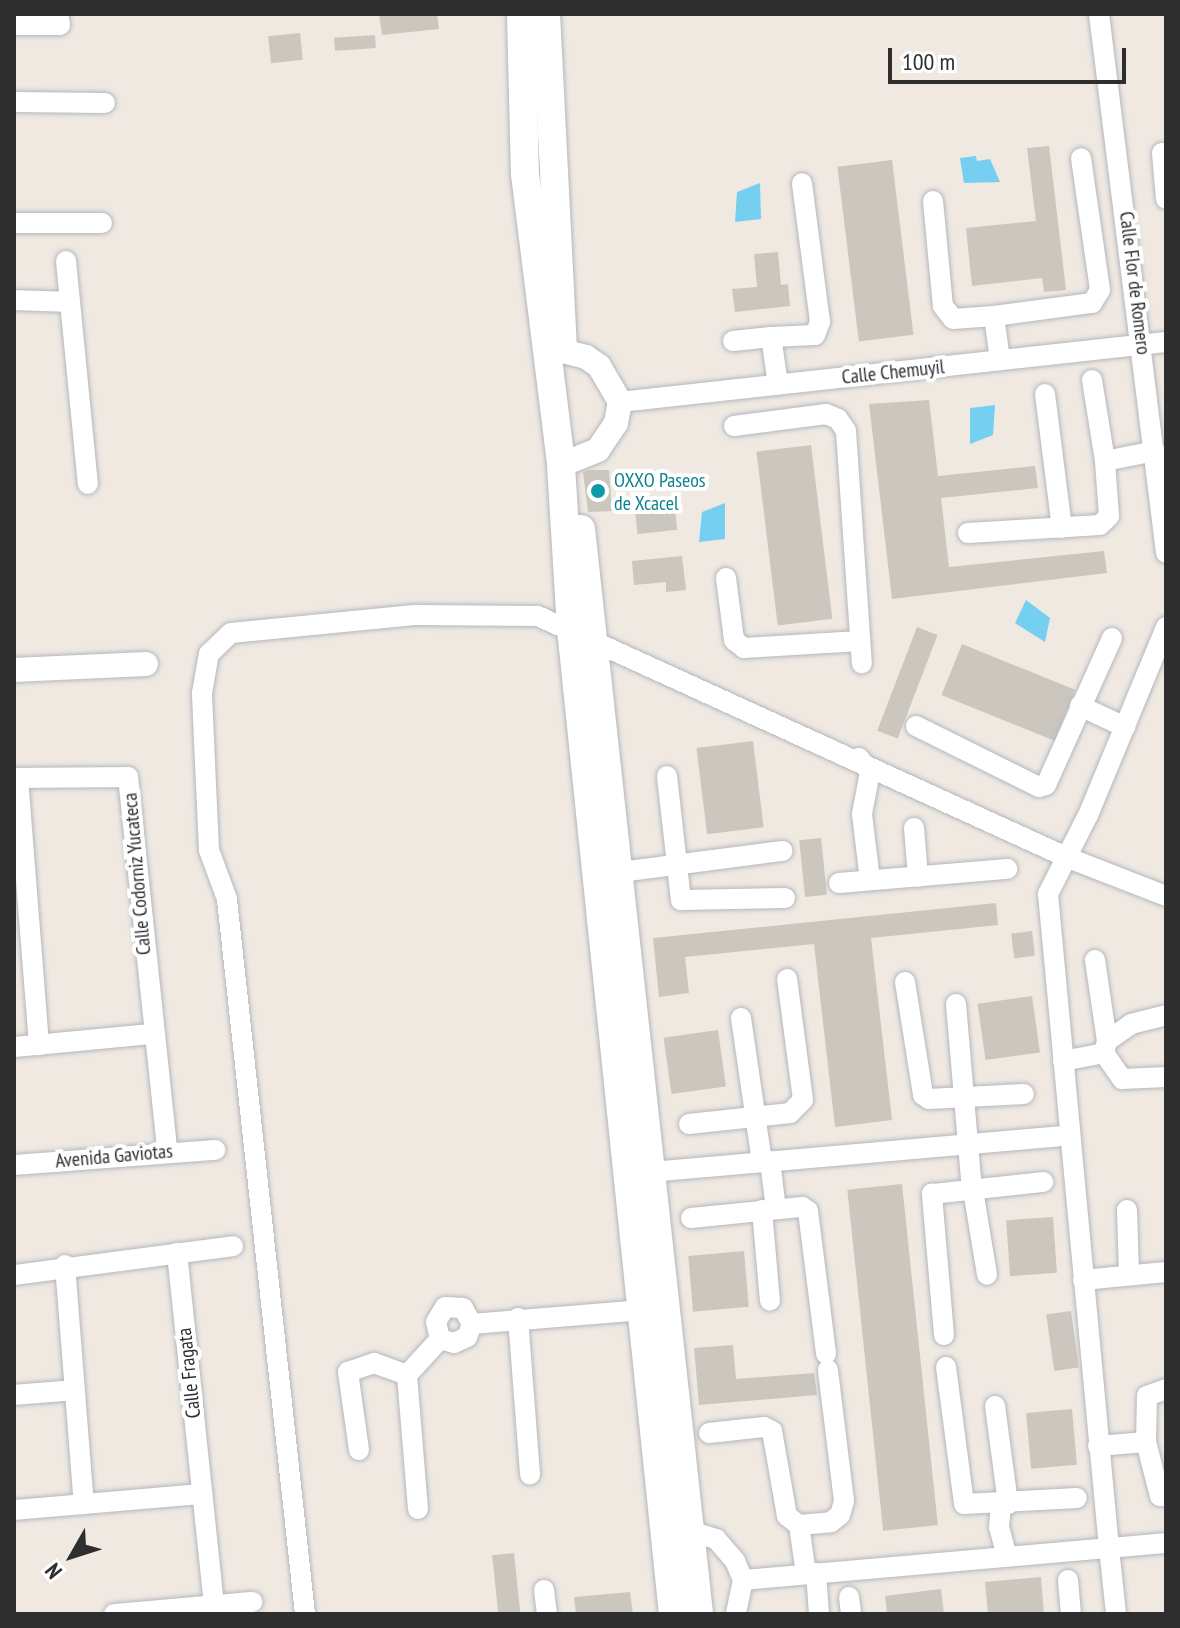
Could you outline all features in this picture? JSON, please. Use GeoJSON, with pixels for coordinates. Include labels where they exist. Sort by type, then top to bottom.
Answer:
{"type":"FeatureCollection","features":[{"type":"Feature","properties":{"kind":"main road"},"geometry":{"type":"LineString","coordinates":[[521,14],[525,174],[555,348],[582,635],[642,1173],[677,1528],[673,1614]]}},
{"type":"Feature","properties":{"kind":"main road"},"geometry":{"type":"LineString","coordinates":[[546,14],[555,348]]}},
{"type":"Feature","properties":{"kind":"main road"},"geometry":{"type":"LineString","coordinates":[[642,1173],[642,1310],[677,1528],[699,1614]]}},
{"type":"Feature","properties":{"kind":"street"},"geometry":{"type":"LineString","coordinates":[[14,25],[60,25],[58,14]]}},
{"type":"Feature","properties":{"kind":"street","name":"Calle Flor de Romero"},"geometry":{"type":"LineString","coordinates":[[1099,14],[1143,345],[1166,553]]}},
{"type":"Feature","properties":{"kind":"street"},"geometry":{"type":"LineString","coordinates":[[14,102],[105,103]]}},
{"type":"Feature","properties":{"kind":"street"},"geometry":{"type":"LineString","coordinates":[[1162,153],[1166,199]]}},
{"type":"Feature","properties":{"kind":"street"},"geometry":{"type":"LineString","coordinates":[[933,201],[943,306],[953,319],[1092,303],[1100,290],[1081,158]]}},
{"type":"Feature","properties":{"kind":"street"},"geometry":{"type":"LineString","coordinates":[[733,341],[815,335],[820,322],[802,183]]}},
{"type":"Feature","properties":{"kind":"street"},"geometry":{"type":"LineString","coordinates":[[14,223],[102,223]]}},
{"type":"Feature","properties":{"kind":"street"},"geometry":{"type":"LineString","coordinates":[[66,261],[88,484]]}},
{"type":"Feature","properties":{"kind":"street"},"geometry":{"type":"LineString","coordinates":[[14,300],[70,302]]}},
{"type":"Feature","properties":{"kind":"street"},"geometry":{"type":"LineString","coordinates":[[994,316],[1000,360]]}},
{"type":"Feature","properties":{"kind":"street"},"geometry":{"type":"LineString","coordinates":[[771,337],[796,418]]}},
{"type":"Feature","properties":{"kind":"street","name":"Calle Chemuyil"},"geometry":{"type":"LineString","coordinates":[[620,402],[1166,342]]}},
{"type":"Feature","properties":{"kind":"street"},"geometry":{"type":"LineString","coordinates":[[555,348],[599,366],[620,402],[609,438],[567,464]]}},
{"type":"Feature","properties":{"kind":"street"},"geometry":{"type":"LineString","coordinates":[[968,533],[1062,528],[1106,522],[1105,461],[1092,380]]}},
{"type":"Feature","properties":{"kind":"street"},"geometry":{"type":"LineString","coordinates":[[1045,394],[1062,528]]}},
{"type":"Feature","properties":{"kind":"street"},"geometry":{"type":"LineString","coordinates":[[734,426],[826,414],[838,419],[846,431],[862,663]]}},
{"type":"Feature","properties":{"kind":"street"},"geometry":{"type":"LineString","coordinates":[[1105,461],[1155,451]]}},
{"type":"Feature","properties":{"kind":"street"},"geometry":{"type":"LineString","coordinates":[[726,578],[734,640],[744,648],[860,641]]}},
{"type":"Feature","properties":{"kind":"street"},"geometry":{"type":"LineString","coordinates":[[305,1614],[227,899],[209,850],[202,693],[209,654],[231,633],[385,617],[538,616],[859,758],[1066,857],[1166,896]]}},
{"type":"Feature","properties":{"kind":"street"},"geometry":{"type":"LineString","coordinates":[[1116,1614],[1048,894],[1088,815],[1166,627]]}},
{"type":"Feature","properties":{"kind":"street"},"geometry":{"type":"LineString","coordinates":[[916,726],[1039,787],[1050,781],[1112,638]]}},
{"type":"Feature","properties":{"kind":"street"},"geometry":{"type":"LineString","coordinates":[[14,670],[146,664]]}},
{"type":"Feature","properties":{"kind":"street"},"geometry":{"type":"LineString","coordinates":[[1080,706],[1125,727]]}},
{"type":"Feature","properties":{"kind":"street"},"geometry":{"type":"LineString","coordinates":[[859,758],[870,772],[862,814],[870,880]]}},
{"type":"Feature","properties":{"kind":"street"},"geometry":{"type":"LineString","coordinates":[[667,776],[677,892],[690,904],[785,898]]}},
{"type":"Feature","properties":{"kind":"street","name":"Calle Codorniz Yucateca"},"geometry":{"type":"LineString","coordinates":[[39,1045],[16,778],[128,777],[151,1034],[167,1150]]}},
{"type":"Feature","properties":{"kind":"street"},"geometry":{"type":"LineString","coordinates":[[914,828],[918,877]]}},
{"type":"Feature","properties":{"kind":"street"},"geometry":{"type":"LineString","coordinates":[[609,873],[783,851]]}},
{"type":"Feature","properties":{"kind":"street"},"geometry":{"type":"LineString","coordinates":[[839,883],[1007,869]]}},
{"type":"Feature","properties":{"kind":"street"},"geometry":{"type":"LineString","coordinates":[[1095,960],[1106,1047],[1122,1079],[1166,1077]]}},
{"type":"Feature","properties":{"kind":"street"},"geometry":{"type":"LineString","coordinates":[[689,1124],[790,1113],[803,1100],[787,979]]}},
{"type":"Feature","properties":{"kind":"street"},"geometry":{"type":"LineString","coordinates":[[905,982],[918,1089],[929,1099],[1024,1094]]}},
{"type":"Feature","properties":{"kind":"street"},"geometry":{"type":"LineString","coordinates":[[956,1004],[974,1188],[987,1275]]}},
{"type":"Feature","properties":{"kind":"street"},"geometry":{"type":"LineString","coordinates":[[1063,1061],[1106,1047],[1131,1024],[1166,1015]]}},
{"type":"Feature","properties":{"kind":"street"},"geometry":{"type":"LineString","coordinates":[[741,1018],[755,1117],[766,1162],[770,1301]]}},
{"type":"Feature","properties":{"kind":"street"},"geometry":{"type":"LineString","coordinates":[[14,1047],[151,1034]]}},
{"type":"Feature","properties":{"kind":"street"},"geometry":{"type":"LineString","coordinates":[[642,1173],[1058,1136]]}},
{"type":"Feature","properties":{"kind":"street","name":"Avenida Gaviotas"},"geometry":{"type":"LineString","coordinates":[[14,1165],[167,1150],[215,1150]]}},
{"type":"Feature","properties":{"kind":"street"},"geometry":{"type":"LineString","coordinates":[[944,1335],[929,1200],[939,1191],[1043,1182]]}},
{"type":"Feature","properties":{"kind":"street"},"geometry":{"type":"LineString","coordinates":[[691,1218],[802,1207],[812,1217],[844,1501],[840,1515],[831,1522],[799,1525]]}},
{"type":"Feature","properties":{"kind":"street"},"geometry":{"type":"LineString","coordinates":[[1127,1210],[1129,1275]]}},
{"type":"Feature","properties":{"kind":"street"},"geometry":{"type":"LineString","coordinates":[[14,1275],[65,1265],[233,1246]]}},
{"type":"Feature","properties":{"kind":"street","name":"Calle Fragata"},"geometry":{"type":"LineString","coordinates":[[177,1253],[214,1604]]}},
{"type":"Feature","properties":{"kind":"street"},"geometry":{"type":"LineString","coordinates":[[65,1265],[84,1504]]}},
{"type":"Feature","properties":{"kind":"street"},"geometry":{"type":"LineString","coordinates":[[1083,1280],[1166,1272]]}},
{"type":"Feature","properties":{"kind":"street"},"geometry":{"type":"LineString","coordinates":[[440,1339],[436,1322],[445,1307],[463,1308],[472,1324]]}},
{"type":"Feature","properties":{"kind":"street"},"geometry":{"type":"LineString","coordinates":[[472,1324],[642,1310]]}},
{"type":"Feature","properties":{"kind":"street"},"geometry":{"type":"LineString","coordinates":[[518,1318],[530,1475]]}},
{"type":"Feature","properties":{"kind":"street"},"geometry":{"type":"LineString","coordinates":[[440,1339],[454,1343],[467,1337],[472,1324]]}},
{"type":"Feature","properties":{"kind":"street"},"geometry":{"type":"LineString","coordinates":[[418,1509],[407,1375],[440,1339]]}},
{"type":"Feature","properties":{"kind":"street"},"geometry":{"type":"LineString","coordinates":[[359,1450],[348,1372],[374,1363],[407,1375]]}},
{"type":"Feature","properties":{"kind":"street"},"geometry":{"type":"LineString","coordinates":[[946,1367],[961,1498],[970,1507],[1077,1498]]}},
{"type":"Feature","properties":{"kind":"street"},"geometry":{"type":"LineString","coordinates":[[1166,1389],[1147,1396],[1146,1442],[1160,1496],[1166,1496]]}},
{"type":"Feature","properties":{"kind":"street"},"geometry":{"type":"LineString","coordinates":[[14,1395],[75,1390]]}},
{"type":"Feature","properties":{"kind":"street"},"geometry":{"type":"LineString","coordinates":[[995,1406],[1005,1504],[999,1527],[1006,1553]]}},
{"type":"Feature","properties":{"kind":"street"},"geometry":{"type":"LineString","coordinates":[[709,1433],[764,1427],[772,1431],[787,1516],[799,1525],[818,1609]]}},
{"type":"Feature","properties":{"kind":"street"},"geometry":{"type":"LineString","coordinates":[[1098,1446],[1146,1442]]}},
{"type":"Feature","properties":{"kind":"street"},"geometry":{"type":"LineString","coordinates":[[14,1510],[202,1494]]}},
{"type":"Feature","properties":{"kind":"street"},"geometry":{"type":"LineString","coordinates":[[677,1528],[716,1539],[743,1580],[736,1614]]}},
{"type":"Feature","properties":{"kind":"street"},"geometry":{"type":"LineString","coordinates":[[743,1580],[1006,1553],[1166,1543]]}},
{"type":"Feature","properties":{"kind":"street"},"geometry":{"type":"LineString","coordinates":[[1068,1580],[1071,1614]]}},
{"type":"Feature","properties":{"kind":"street"},"geometry":{"type":"LineString","coordinates":[[544,1590],[547,1614]]}},
{"type":"Feature","properties":{"kind":"street"},"geometry":{"type":"LineString","coordinates":[[114,1614],[252,1602]]}},
{"type":"Feature","properties":{"kind":"water"},"geometry":{"type":"Polygon","coordinates":[[[976,156],[977,161],[990,159],[1000,182],[964,183],[960,158],[976,156]]]}},
{"type":"Feature","properties":{"kind":"water"},"geometry":{"type":"Polygon","coordinates":[[[760,183],[761,219],[735,222],[737,192],[760,183]]]}},
{"type":"Feature","properties":{"kind":"water"},"geometry":{"type":"Polygon","coordinates":[[[995,405],[993,435],[970,444],[970,408],[995,405]]]}},
{"type":"Feature","properties":{"kind":"water"},"geometry":{"type":"Polygon","coordinates":[[[725,503],[725,539],[699,542],[702,512],[725,503]]]}},
{"type":"Feature","properties":{"kind":"water"},"geometry":{"type":"Polygon","coordinates":[[[1026,600],[1050,618],[1045,642],[1015,623],[1026,600]]]}},
{"type":"Feature","properties":{"kind":"building"},"geometry":{"type":"Polygon","coordinates":[[[379,14],[437,14],[439,29],[382,35],[379,14]]]}},
{"type":"Feature","properties":{"kind":"building"},"geometry":{"type":"Polygon","coordinates":[[[300,33],[303,60],[271,63],[268,36],[300,33]]]}},
{"type":"Feature","properties":{"kind":"building"},"geometry":{"type":"Polygon","coordinates":[[[375,35],[376,48],[335,51],[334,38],[375,35]]]}},
{"type":"Feature","properties":{"kind":"building"},"geometry":{"type":"Polygon","coordinates":[[[1049,146],[1066,290],[1044,292],[1042,278],[972,286],[966,228],[1036,221],[1027,148],[1049,146]]]}},
{"type":"Feature","properties":{"kind":"building"},"geometry":{"type":"Polygon","coordinates":[[[892,160],[913,335],[859,341],[837,167],[892,160]]]}},
{"type":"Feature","properties":{"kind":"building"},"geometry":{"type":"Polygon","coordinates":[[[778,252],[781,285],[788,284],[790,306],[735,312],[732,289],[757,287],[754,254],[778,252]]]}},
{"type":"Feature","properties":{"kind":"building"},"geometry":{"type":"Polygon","coordinates":[[[929,400],[938,476],[1035,466],[1038,488],[941,498],[949,567],[1104,551],[1107,573],[892,599],[869,404],[929,400]]]}},
{"type":"Feature","properties":{"kind":"building"},"geometry":{"type":"Polygon","coordinates":[[[811,445],[832,619],[778,625],[756,452],[811,445]]]}},
{"type":"Feature","properties":{"kind":"building","name":"OXXO Paseos de Xcacel"},"geometry":{"type":"Polygon","coordinates":[[[609,470],[612,511],[588,512],[583,472],[609,470]]]}},
{"type":"Feature","properties":{"kind":"building"},"geometry":{"type":"Polygon","coordinates":[[[674,499],[677,530],[637,534],[634,503],[674,499]]]}},
{"type":"Feature","properties":{"kind":"building"},"geometry":{"type":"Polygon","coordinates":[[[682,556],[686,590],[666,592],[666,582],[634,585],[632,561],[682,556]]]}},
{"type":"Feature","properties":{"kind":"building"},"geometry":{"type":"Polygon","coordinates":[[[917,627],[938,635],[898,739],[877,731],[917,627]]]}},
{"type":"Feature","properties":{"kind":"building"},"geometry":{"type":"Polygon","coordinates":[[[962,644],[1075,690],[1055,741],[941,695],[962,644]]]}},
{"type":"Feature","properties":{"kind":"building"},"geometry":{"type":"Polygon","coordinates":[[[753,741],[764,827],[707,834],[696,748],[753,741]]]}},
{"type":"Feature","properties":{"kind":"building"},"geometry":{"type":"Polygon","coordinates":[[[821,838],[827,895],[805,897],[799,840],[821,838]]]}},
{"type":"Feature","properties":{"kind":"building"},"geometry":{"type":"Polygon","coordinates":[[[996,903],[998,925],[871,938],[892,1120],[835,1127],[814,944],[685,957],[689,993],[659,997],[653,938],[996,903]]]}},
{"type":"Feature","properties":{"kind":"building"},"geometry":{"type":"Polygon","coordinates":[[[1032,931],[1035,956],[1014,958],[1011,934],[1032,931]]]}},
{"type":"Feature","properties":{"kind":"building"},"geometry":{"type":"Polygon","coordinates":[[[1032,996],[1040,1052],[985,1060],[978,1004],[1032,996]]]}},
{"type":"Feature","properties":{"kind":"building"},"geometry":{"type":"Polygon","coordinates":[[[718,1030],[726,1086],[671,1094],[664,1038],[718,1030]]]}},
{"type":"Feature","properties":{"kind":"building"},"geometry":{"type":"Polygon","coordinates":[[[902,1184],[938,1525],[883,1531],[847,1190],[902,1184]]]}},
{"type":"Feature","properties":{"kind":"building"},"geometry":{"type":"Polygon","coordinates":[[[1053,1217],[1057,1273],[1010,1276],[1006,1220],[1053,1217]]]}},
{"type":"Feature","properties":{"kind":"building"},"geometry":{"type":"Polygon","coordinates":[[[744,1251],[749,1307],[693,1312],[688,1256],[744,1251]]]}},
{"type":"Feature","properties":{"kind":"building"},"geometry":{"type":"Polygon","coordinates":[[[1071,1311],[1079,1367],[1054,1371],[1046,1314],[1071,1311]]]}},
{"type":"Feature","properties":{"kind":"building"},"geometry":{"type":"Polygon","coordinates":[[[733,1345],[736,1379],[814,1373],[817,1395],[699,1405],[694,1348],[733,1345]]]}},
{"type":"Feature","properties":{"kind":"building"},"geometry":{"type":"Polygon","coordinates":[[[1072,1409],[1077,1465],[1031,1469],[1026,1413],[1072,1409]]]}},
{"type":"Feature","properties":{"kind":"building"},"geometry":{"type":"Polygon","coordinates":[[[514,1553],[520,1614],[498,1614],[492,1555],[514,1553]]]}},
{"type":"Feature","properties":{"kind":"building"},"geometry":{"type":"Polygon","coordinates":[[[1041,1577],[1044,1614],[988,1614],[985,1582],[1041,1577]]]}},
{"type":"Feature","properties":{"kind":"building"},"geometry":{"type":"Polygon","coordinates":[[[941,1589],[944,1614],[887,1614],[885,1596],[941,1589]]]}},
{"type":"Feature","properties":{"kind":"building"},"geometry":{"type":"Polygon","coordinates":[[[630,1592],[633,1614],[576,1614],[574,1597],[630,1592]]]}},
{"type":"Feature","properties":{"kind":"place","name":"OXXO Paseos de Xcacel"},"geometry":{"type":"Point","coordinates":[598,491]}}]}
